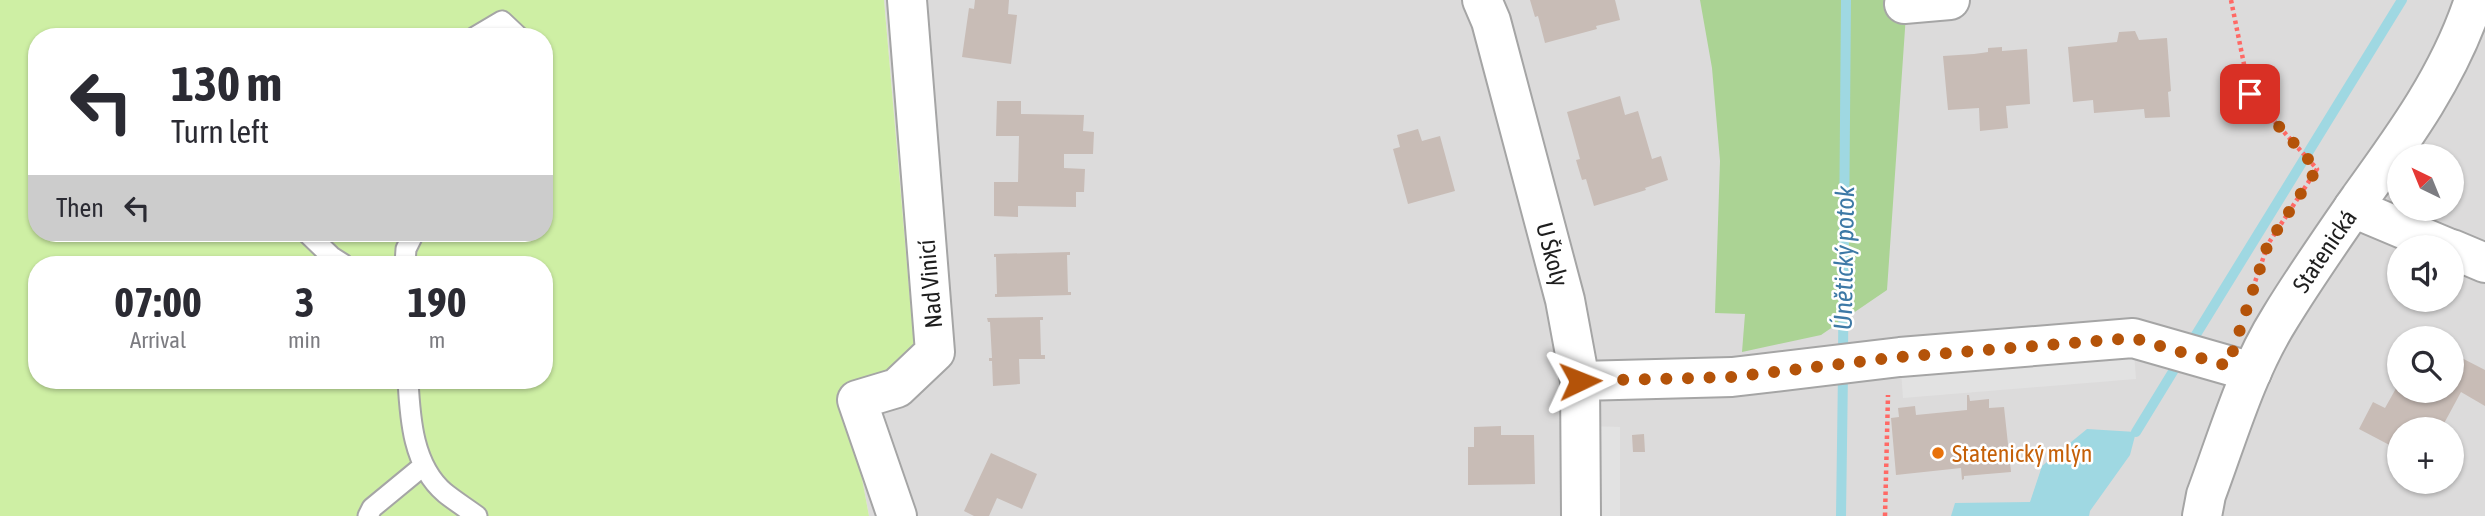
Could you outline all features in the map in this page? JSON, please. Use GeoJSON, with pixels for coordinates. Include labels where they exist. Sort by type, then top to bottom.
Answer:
{"type":"FeatureCollection","features":[{"type":"Feature","properties":{"kind":"street","name":"Nad Vinicí"},"geometry":{"type":"LineString","coordinates":[[897,516],[857,400],[897,388],[935,352],[907,0]]}},
{"type":"Feature","properties":{"kind":"street","name":"U Školy"},"geometry":{"type":"LineString","coordinates":[[1482,0],[1491,21],[1565,300],[1580,381],[1581,516]]}},
{"type":"Feature","properties":{"kind":"street"},"geometry":{"type":"LineString","coordinates":[[1904,4],[1950,0]]}},
{"type":"Feature","properties":{"kind":"street","name":"Statenická"},"geometry":{"type":"LineString","coordinates":[[2202,516],[2206,495],[2252,372],[2279,320],[2353,208],[2421,113],[2464,31],[2474,0]]}},
{"type":"Feature","properties":{"kind":"street"},"geometry":{"type":"LineString","coordinates":[[2353,208],[2417,235]]}},
{"type":"Feature","properties":{"kind":"street"},"geometry":{"type":"LineString","coordinates":[[2464,254],[2485,263]]}},
{"type":"Feature","properties":{"kind":"street"},"geometry":{"type":"LineString","coordinates":[[1580,381],[1732,377],[2133,338],[2252,372]]}},
{"type":"Feature","properties":{"kind":"lane"},"geometry":{"type":"LineString","coordinates":[[488,28],[502,21],[509,28]]}},
{"type":"Feature","properties":{"kind":"lane"},"geometry":{"type":"LineString","coordinates":[[316,242],[331,256]]}},
{"type":"Feature","properties":{"kind":"lane"},"geometry":{"type":"LineString","coordinates":[[409,389],[411,420],[423,466],[443,492],[477,516]]}},
{"type":"Feature","properties":{"kind":"lane"},"geometry":{"type":"LineString","coordinates":[[368,516],[372,508],[423,466]]}},
{"type":"Feature","properties":{"kind":"path"},"geometry":{"type":"LineString","coordinates":[[2231,0],[2250,94],[2317,169],[2268,244],[2252,292]]}},
{"type":"Feature","properties":{"kind":"path"},"geometry":{"type":"LineString","coordinates":[[1877,361],[1888,450],[1885,516]]}},
{"type":"Feature","properties":{"kind":"shaded area"},"geometry":{"type":"Polygon","coordinates":[[[884,0],[2485,0],[2485,516],[869,516],[852,425],[914,345],[884,0]]]}},
{"type":"Feature","properties":{"kind":"shaded area"},"geometry":{"type":"Polygon","coordinates":[[[2133,338],[2136,379],[1903,398],[1900,357],[2133,338]]]}},
{"type":"Feature","properties":{"kind":"shaded area"},"geometry":{"type":"Polygon","coordinates":[[[1591,426],[1620,427],[1620,516],[1587,516],[1591,426]]]}},
{"type":"Feature","properties":{"kind":"green space"},"geometry":{"type":"Polygon","coordinates":[[[0,0],[884,0],[914,345],[852,425],[869,516],[0,516],[0,0]]]}},
{"type":"Feature","properties":{"kind":"green space"},"geometry":{"type":"Polygon","coordinates":[[[1700,0],[1907,0],[1887,290],[1821,335],[1742,352],[1745,314],[1715,313],[1720,161],[1712,68],[1700,0]]]}},
{"type":"Feature","properties":{"kind":"water"},"geometry":{"type":"Polygon","coordinates":[[[2087,429],[2136,432],[2130,455],[2089,516],[1951,516],[1955,503],[2030,502],[2042,466],[2087,429]]]}},
{"type":"Feature","properties":{"kind":"building"},"geometry":{"type":"Polygon","coordinates":[[[975,0],[1009,0],[1008,14],[1017,15],[1011,64],[962,57],[969,8],[974,9],[975,0]]]}},
{"type":"Feature","properties":{"kind":"building"},"geometry":{"type":"Polygon","coordinates":[[[1530,0],[1615,0],[1620,20],[1545,43],[1538,16],[1535,17],[1530,0]]]}},
{"type":"Feature","properties":{"kind":"building"},"geometry":{"type":"Polygon","coordinates":[[[2135,31],[2139,40],[2167,38],[2170,117],[2145,118],[2144,109],[2094,113],[2093,100],[2073,102],[2068,47],[2117,42],[2119,32],[2135,31]]]}},
{"type":"Feature","properties":{"kind":"building"},"geometry":{"type":"Polygon","coordinates":[[[2002,47],[2002,51],[2027,49],[2030,104],[2006,106],[2008,128],[1980,131],[1979,108],[1948,110],[1943,56],[1988,52],[1988,48],[2002,47]]]}},
{"type":"Feature","properties":{"kind":"building"},"geometry":{"type":"Polygon","coordinates":[[[1620,96],[1625,115],[1638,111],[1652,159],[1661,156],[1668,180],[1645,188],[1646,190],[1594,206],[1586,179],[1582,180],[1576,160],[1580,159],[1567,112],[1620,96]]]}},
{"type":"Feature","properties":{"kind":"building"},"geometry":{"type":"Polygon","coordinates":[[[997,101],[1021,101],[1021,114],[1084,115],[1083,131],[1094,132],[1093,154],[1064,154],[1064,168],[1085,169],[1084,192],[1076,192],[1076,207],[1018,206],[1018,217],[994,216],[994,182],[1018,182],[1019,136],[996,136],[997,101]]]}},
{"type":"Feature","properties":{"kind":"building"},"geometry":{"type":"Polygon","coordinates":[[[1418,129],[1422,141],[1440,136],[1455,191],[1408,204],[1393,149],[1400,147],[1397,135],[1418,129]]]}},
{"type":"Feature","properties":{"kind":"building"},"geometry":{"type":"Polygon","coordinates":[[[1070,252],[1070,255],[1067,255],[1068,292],[1071,292],[1071,295],[995,297],[994,254],[1070,252]]]}},
{"type":"Feature","properties":{"kind":"building"},"geometry":{"type":"Polygon","coordinates":[[[1043,317],[1043,320],[1040,320],[1041,355],[1045,355],[1045,359],[1019,359],[1020,384],[993,386],[992,361],[989,361],[989,358],[992,358],[990,322],[987,318],[1043,317]]]}},
{"type":"Feature","properties":{"kind":"building"},"geometry":{"type":"Polygon","coordinates":[[[2464,359],[2485,370],[2485,406],[2464,394],[2464,359]]]}},
{"type":"Feature","properties":{"kind":"building"},"geometry":{"type":"Polygon","coordinates":[[[1967,395],[1970,401],[1989,399],[1989,408],[2004,407],[2011,472],[1964,476],[1962,480],[1961,468],[1896,475],[1891,418],[1899,417],[1898,408],[1915,406],[1916,415],[1967,410],[1967,395]]]}},
{"type":"Feature","properties":{"kind":"building"},"geometry":{"type":"Polygon","coordinates":[[[2373,402],[2385,408],[2388,403],[2455,403],[2447,417],[2387,417],[2387,444],[2359,429],[2373,402]]]}},
{"type":"Feature","properties":{"kind":"building"},"geometry":{"type":"Polygon","coordinates":[[[1501,426],[1501,435],[1534,435],[1535,484],[1468,485],[1468,447],[1474,447],[1474,427],[1501,426]]]}},
{"type":"Feature","properties":{"kind":"building"},"geometry":{"type":"Polygon","coordinates":[[[1644,434],[1645,452],[1633,452],[1632,435],[1644,434]]]}},
{"type":"Feature","properties":{"kind":"building"},"geometry":{"type":"Polygon","coordinates":[[[991,453],[1037,474],[1022,509],[997,498],[989,516],[974,516],[964,511],[991,453]]]}},
{"type":"Feature","properties":{"kind":"waterway","name":"Únětický potok"},"geometry":{"type":"LineString","coordinates":[[1843,356],[1846,0]]}},
{"type":"Feature","properties":{"kind":"waterway"},"geometry":{"type":"LineString","coordinates":[[2189,346],[2402,0]]}},
{"type":"Feature","properties":{"kind":"waterway"},"geometry":{"type":"LineString","coordinates":[[2136,432],[2180,360]]}},
{"type":"Feature","properties":{"kind":"waterway","name":"Únětický potok"},"geometry":{"type":"LineString","coordinates":[[1841,516],[1843,372]]}},
{"type":"Feature","properties":{"kind":"place","name":"Statenický mlýn"},"geometry":{"type":"Point","coordinates":[1938,453]}},
{"type":"Feature","properties":{"kind":"route"},"geometry":{"type":"LineString","coordinates":[[1580,381],[1732,377],[1899,357],[2133,338],[2228,366],[2268,244],[2317,169],[2250,94]]}}]}
